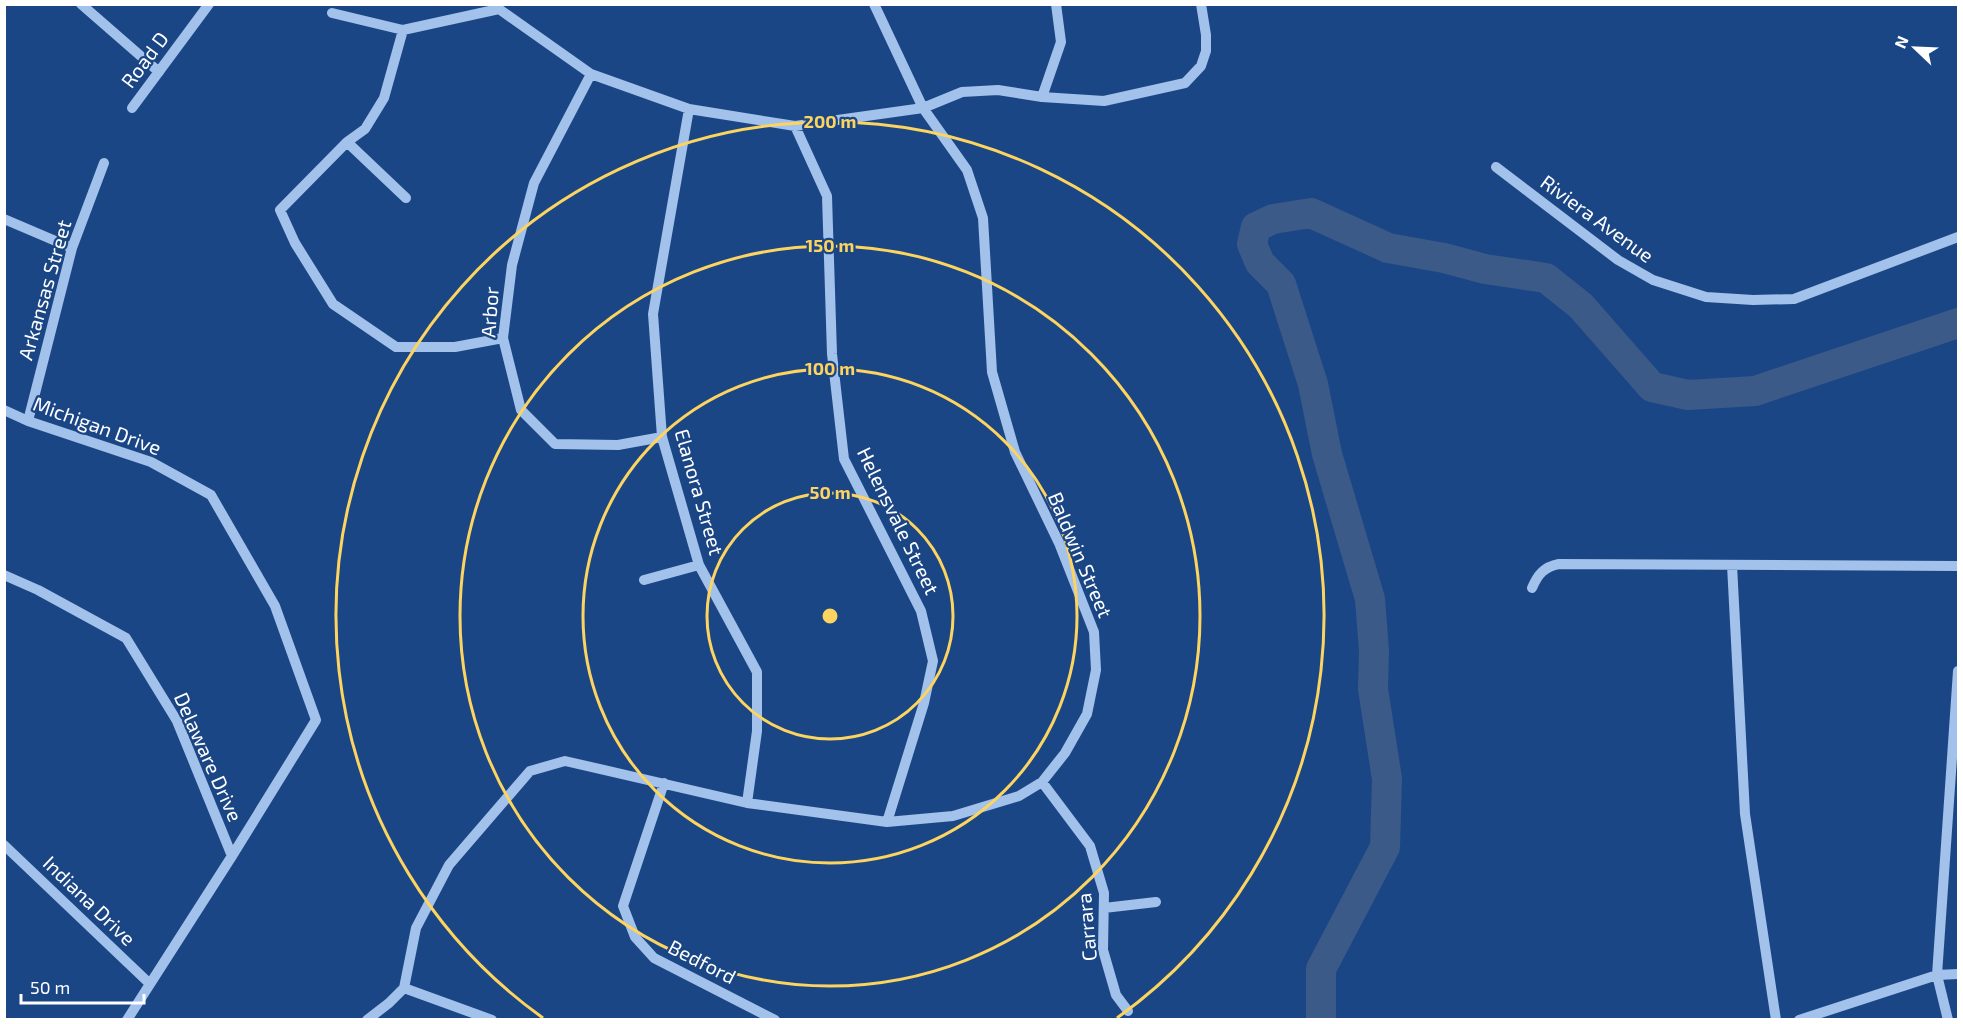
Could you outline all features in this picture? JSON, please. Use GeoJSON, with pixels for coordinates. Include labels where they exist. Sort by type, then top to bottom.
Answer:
{"type":"FeatureCollection","features":[{"type":"Feature","properties":{"kind":"street"},"geometry":{"type":"LineString","coordinates":[[81,4],[159,72]]}},
{"type":"Feature","properties":{"kind":"street","name":"Road D"},"geometry":{"type":"LineString","coordinates":[[132,108],[209,4]]}},
{"type":"Feature","properties":{"kind":"street","name":"Baldwin Street"},"geometry":{"type":"LineString","coordinates":[[404,988],[416,928],[448,865],[530,771],[565,761],[747,803],[887,822],[953,816],[1019,796],[1042,782],[1065,753],[1087,714],[1096,670],[1094,632],[1059,543],[1014,452],[992,372],[983,218],[967,170],[923,108],[874,4]]}},
{"type":"Feature","properties":{"kind":"street"},"geometry":{"type":"LineString","coordinates":[[1042,97],[1061,42],[1056,4]]}},
{"type":"Feature","properties":{"kind":"street"},"geometry":{"type":"LineString","coordinates":[[332,13],[404,30],[497,7],[591,74],[689,109],[795,126],[923,108],[962,92],[998,90],[1042,97],[1104,101],[1185,82],[1201,66],[1206,51],[1201,4]]}},
{"type":"Feature","properties":{"kind":"street"},"geometry":{"type":"LineString","coordinates":[[404,30],[384,98],[364,129],[347,142],[280,210],[295,243],[333,304],[396,347],[455,347],[503,338]]}},
{"type":"Feature","properties":{"kind":"street","name":"Arbor"},"geometry":{"type":"LineString","coordinates":[[591,74],[534,183],[512,265],[503,338],[521,410],[555,444],[618,445],[662,437]]}},
{"type":"Feature","properties":{"kind":"street","name":"Elanora Street"},"geometry":{"type":"LineString","coordinates":[[689,109],[653,314],[662,437],[699,565],[757,672],[757,731],[747,803]]}},
{"type":"Feature","properties":{"kind":"street","name":"Helensvale Street"},"geometry":{"type":"LineString","coordinates":[[795,126],[827,196],[832,354],[844,459],[921,612],[933,661],[924,703],[887,822]]}},
{"type":"Feature","properties":{"kind":"street"},"geometry":{"type":"LineString","coordinates":[[347,142],[406,198]]}},
{"type":"Feature","properties":{"kind":"street","name":"Arkansas Street"},"geometry":{"type":"LineString","coordinates":[[28,421],[72,248],[103,167]]}},
{"type":"Feature","properties":{"kind":"street","name":"Riviera Avenue"},"geometry":{"type":"LineString","coordinates":[[1496,167],[1618,260],[1653,280],[1706,297],[1753,300],[1794,299],[1959,237]]}},
{"type":"Feature","properties":{"kind":"street"},"geometry":{"type":"LineString","coordinates":[[4,219],[72,248]]}},
{"type":"Feature","properties":{"kind":"street","name":"Michigan Drive"},"geometry":{"type":"LineString","coordinates":[[4,411],[151,462],[211,495],[275,606],[316,720],[232,856]]}},
{"type":"Feature","properties":{"kind":"street"},"geometry":{"type":"LineString","coordinates":[[1532,588],[1541,572],[1549,566],[1559,564],[1959,566]]}},
{"type":"Feature","properties":{"kind":"street"},"geometry":{"type":"LineString","coordinates":[[644,580],[699,565]]}},
{"type":"Feature","properties":{"kind":"street"},"geometry":{"type":"LineString","coordinates":[[1732,565],[1745,814],[1776,1020]]}},
{"type":"Feature","properties":{"kind":"street","name":"Delaware Drive"},"geometry":{"type":"LineString","coordinates":[[4,575],[38,590],[126,638],[177,721],[232,856]]}},
{"type":"Feature","properties":{"kind":"street"},"geometry":{"type":"LineString","coordinates":[[1948,1020],[1937,975],[1959,671]]}},
{"type":"Feature","properties":{"kind":"street","name":"Carrara"},"geometry":{"type":"LineString","coordinates":[[1042,782],[1090,846],[1104,893],[1103,950],[1116,995],[1128,1011]]}},
{"type":"Feature","properties":{"kind":"street","name":"Bedford"},"geometry":{"type":"LineString","coordinates":[[664,783],[622,906],[635,937],[654,958],[775,1020]]}},
{"type":"Feature","properties":{"kind":"street","name":"Indiana Drive"},"geometry":{"type":"LineString","coordinates":[[4,845],[150,984]]}},
{"type":"Feature","properties":{"kind":"street"},"geometry":{"type":"LineString","coordinates":[[127,1020],[232,856]]}},
{"type":"Feature","properties":{"kind":"street"},"geometry":{"type":"LineString","coordinates":[[1104,908],[1156,902]]}},
{"type":"Feature","properties":{"kind":"street"},"geometry":{"type":"LineString","coordinates":[[1799,1020],[1937,975],[1959,974]]}},
{"type":"Feature","properties":{"kind":"street"},"geometry":{"type":"LineString","coordinates":[[367,1020],[404,988],[492,1020]]}},
{"type":"Feature","properties":{"kind":"waterway"},"geometry":{"type":"LineString","coordinates":[[1321,1020],[1321,969],[1385,847],[1387,779],[1373,689],[1374,651],[1370,599],[1327,454],[1313,384],[1281,284],[1260,263],[1252,244],[1256,227],[1273,219],[1311,213],[1388,248],[1444,258],[1485,269],[1546,278],[1581,306],[1652,387],[1688,395],[1755,391],[1958,323]]}}]}
